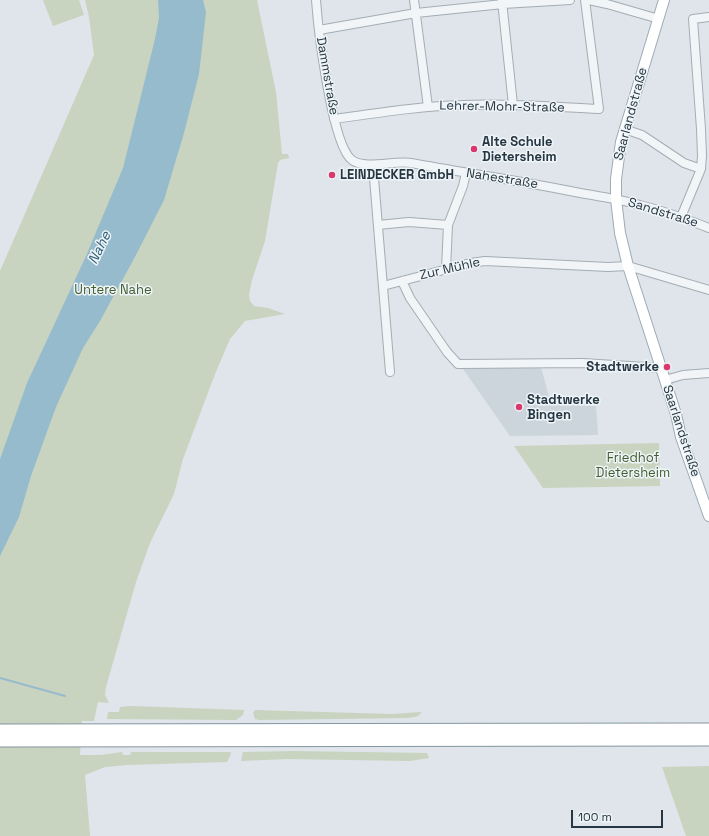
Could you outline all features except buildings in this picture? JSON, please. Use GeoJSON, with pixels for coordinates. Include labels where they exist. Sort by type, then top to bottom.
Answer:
{"type":"FeatureCollection","features":[{"type":"Feature","properties":{"kind":"highway"},"geometry":{"type":"LineString","coordinates":[[439,735],[709,729]]}},
{"type":"Feature","properties":{"kind":"highway"},"geometry":{"type":"LineString","coordinates":[[0,730],[100,736]]}},
{"type":"Feature","properties":{"kind":"highway"},"geometry":{"type":"LineString","coordinates":[[0,741],[100,736],[426,735],[709,740]]}},
{"type":"Feature","properties":{"kind":"main road","name":"Saarlandstraße"},"geometry":{"type":"LineString","coordinates":[[664,0],[624,130],[618,156],[616,200],[620,233],[628,266],[676,414],[681,437],[709,516]]}},
{"type":"Feature","properties":{"kind":"street","name":"Dammstraße"},"geometry":{"type":"LineString","coordinates":[[316,0],[318,30],[334,119],[345,150],[352,161],[366,165]]}},
{"type":"Feature","properties":{"kind":"street"},"geometry":{"type":"LineString","coordinates":[[414,0],[428,107]]}},
{"type":"Feature","properties":{"kind":"street"},"geometry":{"type":"LineString","coordinates":[[318,30],[416,13],[502,2],[570,0]]}},
{"type":"Feature","properties":{"kind":"street","name":"Lehrer-Mohr-Straße"},"geometry":{"type":"LineString","coordinates":[[334,119],[428,107],[465,104],[599,109],[585,0]]}},
{"type":"Feature","properties":{"kind":"street"},"geometry":{"type":"LineString","coordinates":[[589,0],[659,19]]}},
{"type":"Feature","properties":{"kind":"street"},"geometry":{"type":"LineString","coordinates":[[502,2],[513,105]]}},
{"type":"Feature","properties":{"kind":"street"},"geometry":{"type":"LineString","coordinates":[[681,217],[701,169],[701,129],[693,19],[709,17]]}},
{"type":"Feature","properties":{"kind":"street"},"geometry":{"type":"LineString","coordinates":[[624,130],[642,135],[684,163],[701,169]]}},
{"type":"Feature","properties":{"kind":"street","name":"Nahestraße"},"geometry":{"type":"LineString","coordinates":[[366,165],[404,162],[616,200]]}},
{"type":"Feature","properties":{"kind":"street"},"geometry":{"type":"LineString","coordinates":[[366,165],[374,178],[390,372]]}},
{"type":"Feature","properties":{"kind":"street"},"geometry":{"type":"LineString","coordinates":[[446,269],[448,225],[463,186],[466,172]]}},
{"type":"Feature","properties":{"kind":"street","name":"Sandstraße"},"geometry":{"type":"LineString","coordinates":[[616,200],[639,204],[681,217],[709,228]]}},
{"type":"Feature","properties":{"kind":"street"},"geometry":{"type":"LineString","coordinates":[[378,225],[409,222],[448,225]]}},
{"type":"Feature","properties":{"kind":"street","name":"Zur Mühle"},"geometry":{"type":"LineString","coordinates":[[383,286],[470,263],[485,261],[608,267],[628,266],[709,290]]}},
{"type":"Feature","properties":{"kind":"street","name":"Saarlandstraße"},"geometry":{"type":"LineString","coordinates":[[402,281],[410,298],[447,352],[458,364],[583,363],[661,368]]}},
{"type":"Feature","properties":{"kind":"street"},"geometry":{"type":"LineString","coordinates":[[665,380],[683,375],[709,373]]}},
{"type":"Feature","properties":{"kind":"shaded area"},"geometry":{"type":"Polygon","coordinates":[[[461,366],[541,367],[549,397],[554,405],[596,406],[598,435],[510,436],[461,366]]]}},
{"type":"Feature","properties":{"kind":"green space"},"geometry":{"type":"Polygon","coordinates":[[[43,0],[79,0],[84,15],[53,26],[43,0]]]}},
{"type":"Feature","properties":{"kind":"green space","name":"Untere Nahe"},"geometry":{"type":"Polygon","coordinates":[[[85,0],[257,0],[276,92],[282,154],[288,154],[289,158],[280,160],[278,163],[265,241],[249,294],[250,301],[254,306],[268,308],[285,314],[245,321],[230,339],[215,374],[183,459],[174,494],[150,543],[136,582],[106,687],[105,695],[109,703],[98,702],[94,721],[82,721],[80,755],[101,755],[122,752],[123,755],[130,755],[131,752],[231,752],[227,762],[105,767],[85,775],[90,836],[0,836],[0,271],[94,55],[89,17],[85,0]]]}},
{"type":"Feature","properties":{"kind":"green space","name":"Friedhof Dietersheim"},"geometry":{"type":"Polygon","coordinates":[[[659,443],[660,486],[543,488],[514,446],[659,443]]]}},
{"type":"Feature","properties":{"kind":"green space"},"geometry":{"type":"Polygon","coordinates":[[[131,706],[244,710],[243,715],[236,720],[107,719],[108,712],[119,712],[120,707],[131,706]]]}},
{"type":"Feature","properties":{"kind":"green space"},"geometry":{"type":"Polygon","coordinates":[[[255,710],[391,714],[422,712],[418,716],[409,718],[259,720],[255,719],[253,713],[255,710]]]}},
{"type":"Feature","properties":{"kind":"green space"},"geometry":{"type":"Polygon","coordinates":[[[293,751],[427,753],[429,758],[410,761],[287,759],[241,761],[243,752],[293,751]]]}},
{"type":"Feature","properties":{"kind":"green space"},"geometry":{"type":"Polygon","coordinates":[[[709,766],[709,836],[686,836],[662,767],[709,766]]]}},
{"type":"Feature","properties":{"kind":"water","name":"Nahe"},"geometry":{"type":"Polygon","coordinates":[[[158,0],[203,0],[206,12],[199,74],[184,133],[164,200],[100,321],[83,348],[56,407],[31,476],[19,517],[0,556],[0,459],[27,383],[86,256],[123,168],[155,39],[159,18],[158,0]]]}},
{"type":"Feature","properties":{"kind":"waterway"},"geometry":{"type":"LineString","coordinates":[[0,678],[65,696]]}},
{"type":"Feature","properties":{"kind":"place","name":"Alte Schule Dietersheim"},"geometry":{"type":"Point","coordinates":[474,149]}},
{"type":"Feature","properties":{"kind":"place","name":"LEINDECKER GmbH"},"geometry":{"type":"Point","coordinates":[332,175]}},
{"type":"Feature","properties":{"kind":"place","name":"Stadtwerke"},"geometry":{"type":"Point","coordinates":[667,367]}},
{"type":"Feature","properties":{"kind":"place","name":"Stadtwerke Bingen"},"geometry":{"type":"Point","coordinates":[519,407]}}]}
